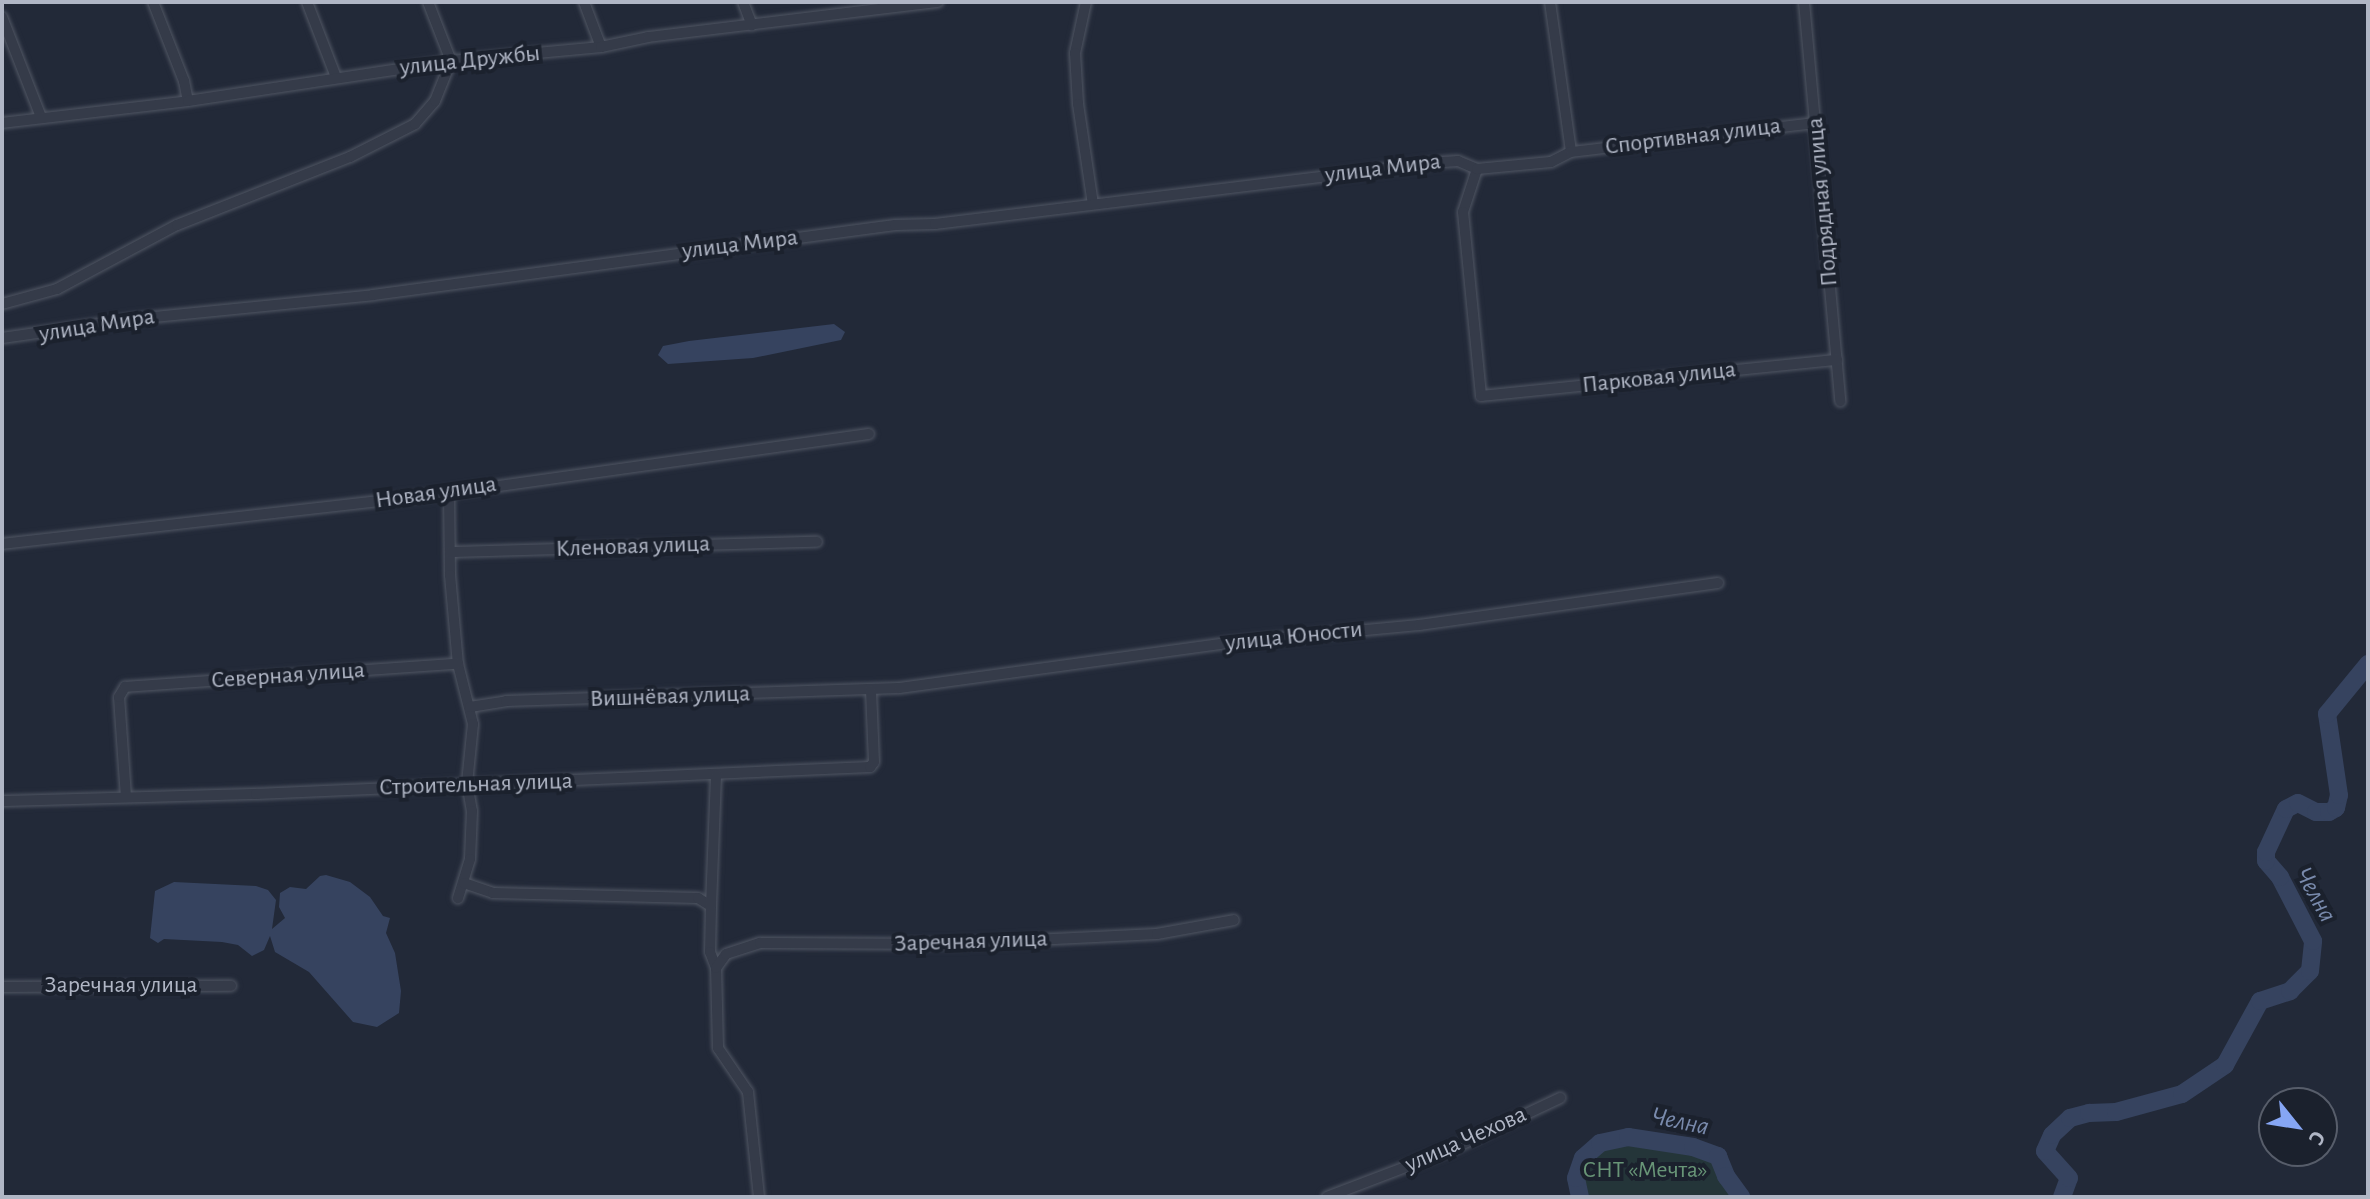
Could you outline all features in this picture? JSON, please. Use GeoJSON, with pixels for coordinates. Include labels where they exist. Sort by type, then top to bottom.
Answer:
{"type":"FeatureCollection","features":[{"type":"Feature","properties":{"kind":"street"},"geometry":{"type":"LineString","coordinates":[[153,2],[184,81],[188,101]]}},
{"type":"Feature","properties":{"kind":"street"},"geometry":{"type":"LineString","coordinates":[[307,2],[336,77]]}},
{"type":"Feature","properties":{"kind":"street"},"geometry":{"type":"LineString","coordinates":[[2,304],[57,289],[177,225],[350,157],[415,124],[435,101],[451,61],[428,2]]}},
{"type":"Feature","properties":{"kind":"street"},"geometry":{"type":"LineString","coordinates":[[584,2],[601,47]]}},
{"type":"Feature","properties":{"kind":"street"},"geometry":{"type":"LineString","coordinates":[[743,2],[752,25]]}},
{"type":"Feature","properties":{"kind":"street","name":"улица Дружбы"},"geometry":{"type":"LineString","coordinates":[[2,123],[188,101],[451,61],[601,47],[895,5],[938,2]]}},
{"type":"Feature","properties":{"kind":"street"},"geometry":{"type":"LineString","coordinates":[[1086,2],[1075,53],[1078,104],[1093,204]]}},
{"type":"Feature","properties":{"kind":"street"},"geometry":{"type":"LineString","coordinates":[[1550,2],[1571,152]]}},
{"type":"Feature","properties":{"kind":"street","name":"Подрядная улица"},"geometry":{"type":"LineString","coordinates":[[1804,2],[1840,401]]}},
{"type":"Feature","properties":{"kind":"street"},"geometry":{"type":"LineString","coordinates":[[2,17],[41,117]]}},
{"type":"Feature","properties":{"kind":"street","name":"Спортивная улица"},"geometry":{"type":"LineString","coordinates":[[1477,169],[1551,162],[1571,152],[1816,123]]}},
{"type":"Feature","properties":{"kind":"street","name":"улица Мира"},"geometry":{"type":"LineString","coordinates":[[2,338],[134,319],[373,295],[895,225],[935,224],[1443,162],[1458,161],[1477,169]]}},
{"type":"Feature","properties":{"kind":"street","name":"Парковая улица"},"geometry":{"type":"LineString","coordinates":[[1477,169],[1463,212],[1481,396],[1837,360]]}},
{"type":"Feature","properties":{"kind":"street","name":"Новая улица"},"geometry":{"type":"LineString","coordinates":[[2,544],[449,493],[869,434]]}},
{"type":"Feature","properties":{"kind":"street"},"geometry":{"type":"LineString","coordinates":[[449,493],[458,664],[473,724],[467,783],[471,843],[458,898]]}},
{"type":"Feature","properties":{"kind":"street","name":"Кленовая улица"},"geometry":{"type":"LineString","coordinates":[[450,552],[817,542]]}},
{"type":"Feature","properties":{"kind":"street","name":"улица Юности"},"geometry":{"type":"LineString","coordinates":[[871,690],[1228,643],[1419,625],[1718,583]]}},
{"type":"Feature","properties":{"kind":"street","name":"Северная улица"},"geometry":{"type":"LineString","coordinates":[[126,797],[120,692],[125,687],[458,664]]}},
{"type":"Feature","properties":{"kind":"street","name":"Вишнёвая улица"},"geometry":{"type":"LineString","coordinates":[[470,707],[506,701],[871,690]]}},
{"type":"Feature","properties":{"kind":"street","name":"Строительная улица"},"geometry":{"type":"LineString","coordinates":[[2,801],[271,794],[873,766],[871,690]]}},
{"type":"Feature","properties":{"kind":"street"},"geometry":{"type":"LineString","coordinates":[[716,775],[710,952],[716,968],[718,1048],[748,1092],[759,1197]]}},
{"type":"Feature","properties":{"kind":"street"},"geometry":{"type":"LineString","coordinates":[[464,883],[493,893],[698,898],[711,906]]}},
{"type":"Feature","properties":{"kind":"street","name":"Заречная улица"},"geometry":{"type":"LineString","coordinates":[[716,968],[726,954],[760,943],[952,944],[1110,937],[1157,934],[1234,920]]}},
{"type":"Feature","properties":{"kind":"street","name":"Заречная улица"},"geometry":{"type":"LineString","coordinates":[[6,987],[231,986]]}},
{"type":"Feature","properties":{"kind":"street","name":"улица Чехова"},"geometry":{"type":"LineString","coordinates":[[1327,1197],[1450,1150],[1560,1098]]}},
{"type":"Feature","properties":{"kind":"green space","name":"СНТ «Мечта»"},"geometry":{"type":"Polygon","coordinates":[[[1617,1143],[1698,1149],[1714,1155],[1719,1159],[1722,1182],[1735,1197],[1576,1197],[1572,1187],[1584,1157],[1617,1143]]]}},
{"type":"Feature","properties":{"kind":"water"},"geometry":{"type":"Polygon","coordinates":[[[834,324],[845,332],[841,340],[753,358],[668,364],[658,355],[663,346],[689,341],[834,324]]]}},
{"type":"Feature","properties":{"kind":"water"},"geometry":{"type":"Polygon","coordinates":[[[320,876],[350,882],[370,897],[383,916],[390,918],[386,933],[395,953],[401,991],[399,1013],[377,1027],[353,1022],[309,972],[275,952],[270,936],[264,950],[252,956],[238,945],[222,942],[164,939],[158,943],[150,938],[155,891],[174,882],[256,886],[268,890],[276,900],[272,929],[285,918],[279,907],[280,893],[290,887],[306,889],[320,876]]]}},
{"type":"Feature","properties":{"kind":"waterway","name":"Челна"},"geometry":{"type":"LineString","coordinates":[[2062,1197],[2069,1178],[2045,1151],[2052,1135],[2070,1118],[2089,1113],[2116,1112],[2182,1094],[2225,1065],[2260,1001],[2290,991],[2310,971],[2313,941],[2280,877],[2266,861],[2266,852],[2286,809],[2298,803],[2316,812],[2329,812],[2336,808],[2339,795],[2327,714],[2368,664]]}},
{"type":"Feature","properties":{"kind":"waterway","name":"Челна"},"geometry":{"type":"LineString","coordinates":[[1580,1197],[1576,1178],[1583,1158],[1600,1143],[1628,1137],[1693,1147],[1718,1156],[1726,1176],[1741,1197]]}}]}
